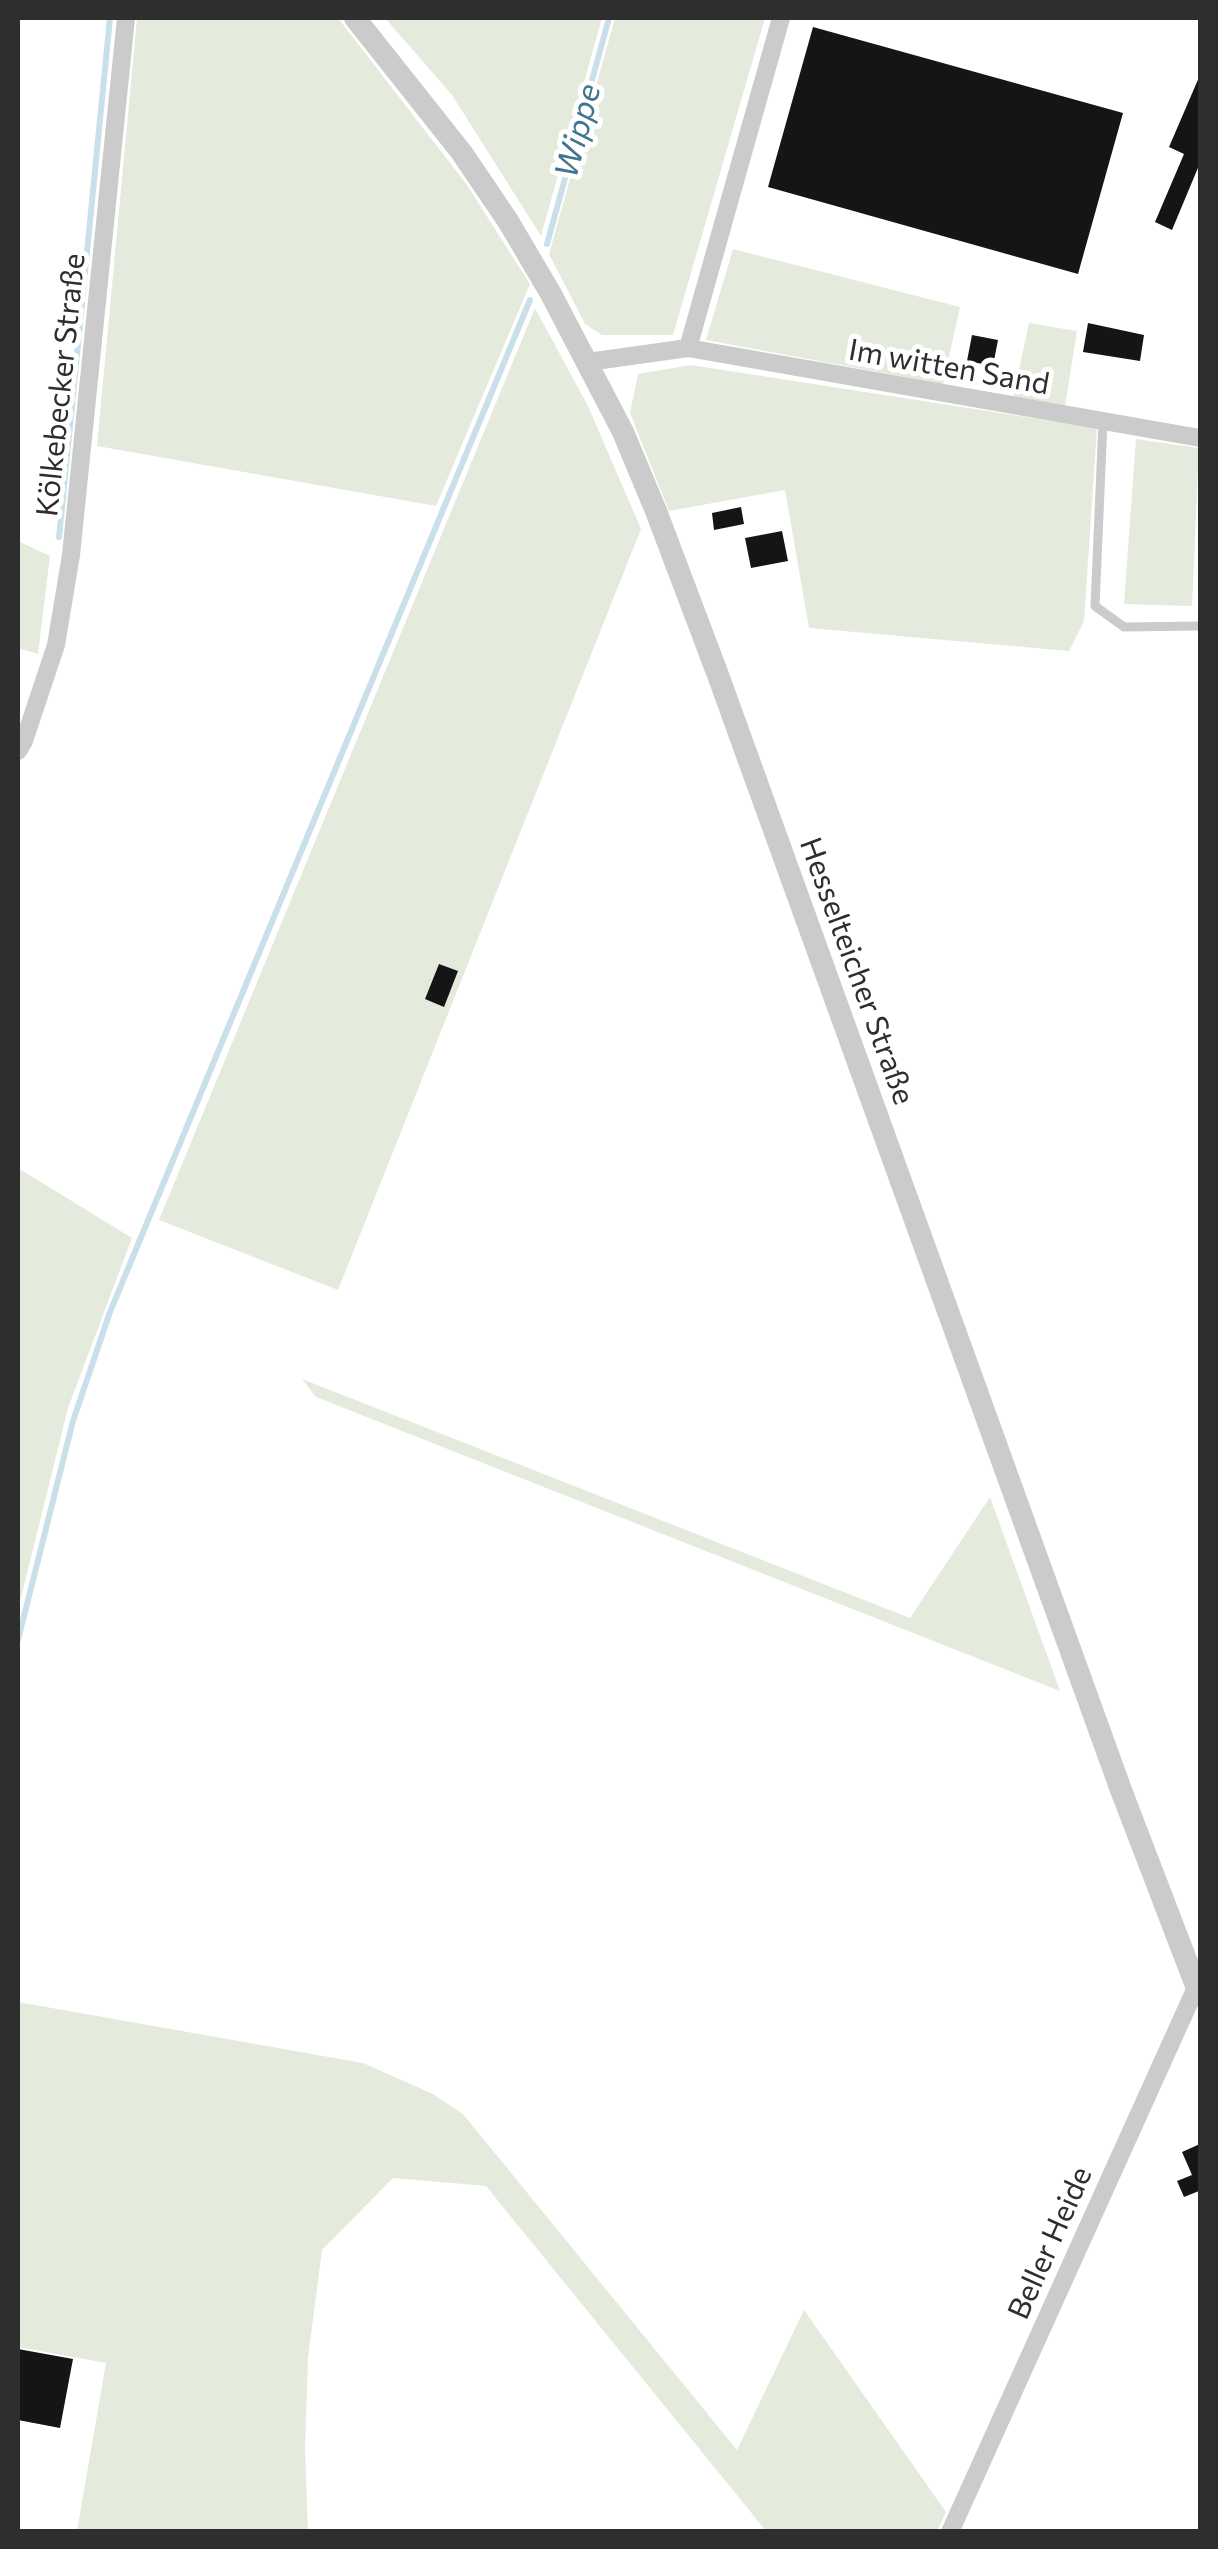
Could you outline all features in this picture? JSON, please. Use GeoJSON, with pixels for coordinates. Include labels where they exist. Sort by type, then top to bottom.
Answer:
{"type":"FeatureCollection","features":[{"type":"Feature","properties":{"kind":"street","name":"Kölkebecker Straße"},"geometry":{"type":"LineString","coordinates":[[18,752],[56,645],[71,555],[126,18]]}},
{"type":"Feature","properties":{"kind":"street","name":"Hesselteicher Straße"},"geometry":{"type":"LineString","coordinates":[[356,18],[462,153],[516,236],[623,432],[690,602],[1121,1790],[1199,1986]]}},
{"type":"Feature","properties":{"kind":"street"},"geometry":{"type":"LineString","coordinates":[[688,348],[781,18]]}},
{"type":"Feature","properties":{"kind":"street","name":"Im witten Sand"},"geometry":{"type":"LineString","coordinates":[[588,362],[688,348],[1200,438]]}},
{"type":"Feature","properties":{"kind":"street","name":"Beller Heide"},"geometry":{"type":"LineString","coordinates":[[950,2532],[1199,1986]]}},
{"type":"Feature","properties":{"kind":"lane"},"geometry":{"type":"LineString","coordinates":[[1103,422],[1095,606],[1124,627],[1199,626]]}},
{"type":"Feature","properties":{"kind":"green space"},"geometry":{"type":"Polygon","coordinates":[[[137,18],[338,18],[467,185],[530,284],[436,506],[97,446],[137,18]]]}},
{"type":"Feature","properties":{"kind":"green space"},"geometry":{"type":"Polygon","coordinates":[[[385,18],[602,18],[541,236],[452,95],[385,18]]]}},
{"type":"Feature","properties":{"kind":"green space"},"geometry":{"type":"Polygon","coordinates":[[[615,18],[765,18],[673,335],[602,335],[585,324],[549,254],[615,18]]]}},
{"type":"Feature","properties":{"kind":"green space"},"geometry":{"type":"Polygon","coordinates":[[[733,249],[960,307],[943,384],[706,340],[733,249]]]}},
{"type":"Feature","properties":{"kind":"green space"},"geometry":{"type":"Polygon","coordinates":[[[535,308],[588,406],[641,529],[338,1290],[159,1220],[535,308]]]}},
{"type":"Feature","properties":{"kind":"green space"},"geometry":{"type":"Polygon","coordinates":[[[1029,323],[1077,331],[1065,406],[1013,398],[1029,323]]]}},
{"type":"Feature","properties":{"kind":"green space"},"geometry":{"type":"Polygon","coordinates":[[[691,365],[1097,428],[1084,621],[1069,651],[809,628],[785,490],[669,511],[630,413],[638,374],[691,365]]]}},
{"type":"Feature","properties":{"kind":"green space"},"geometry":{"type":"Polygon","coordinates":[[[1136,439],[1199,448],[1192,606],[1124,604],[1136,439]]]}},
{"type":"Feature","properties":{"kind":"green space"},"geometry":{"type":"Polygon","coordinates":[[[18,541],[50,556],[38,654],[18,648],[18,541]]]}},
{"type":"Feature","properties":{"kind":"green space"},"geometry":{"type":"Polygon","coordinates":[[[18,1168],[132,1238],[68,1408],[18,1610],[18,1168]]]}},
{"type":"Feature","properties":{"kind":"green space"},"geometry":{"type":"Polygon","coordinates":[[[302,1379],[910,1618],[990,1497],[1060,1691],[316,1397],[302,1379]]]}},
{"type":"Feature","properties":{"kind":"green space"},"geometry":{"type":"Polygon","coordinates":[[[18,2002],[363,2063],[433,2094],[463,2114],[737,2450],[804,2310],[946,2512],[937,2531],[766,2531],[486,2186],[393,2178],[322,2250],[308,2358],[308,2531],[77,2531],[106,2363],[18,2347],[18,2002]]]}},
{"type":"Feature","properties":{"kind":"building"},"geometry":{"type":"Polygon","coordinates":[[[813,27],[1123,113],[1078,274],[768,187],[813,27]]]}},
{"type":"Feature","properties":{"kind":"building"},"geometry":{"type":"Polygon","coordinates":[[[1200,75],[1200,163],[1172,230],[1155,222],[1184,154],[1169,147],[1200,75]]]}},
{"type":"Feature","properties":{"kind":"building"},"geometry":{"type":"Polygon","coordinates":[[[1088,323],[1144,335],[1140,361],[1083,352],[1088,323]]]}},
{"type":"Feature","properties":{"kind":"building"},"geometry":{"type":"Polygon","coordinates":[[[972,335],[998,340],[993,366],[967,361],[972,335]]]}},
{"type":"Feature","properties":{"kind":"building"},"geometry":{"type":"Polygon","coordinates":[[[741,507],[744,524],[714,530],[712,513],[741,507]]]}},
{"type":"Feature","properties":{"kind":"building"},"geometry":{"type":"Polygon","coordinates":[[[782,531],[788,561],[751,568],[745,538],[782,531]]]}},
{"type":"Feature","properties":{"kind":"building"},"geometry":{"type":"Polygon","coordinates":[[[439,964],[458,971],[444,1007],[425,999],[439,964]]]}},
{"type":"Feature","properties":{"kind":"building"},"geometry":{"type":"Polygon","coordinates":[[[1200,2144],[1200,2195],[1199,2191],[1184,2197],[1177,2181],[1192,2175],[1182,2152],[1200,2144]]]}},
{"type":"Feature","properties":{"kind":"building"},"geometry":{"type":"Polygon","coordinates":[[[18,2349],[73,2359],[60,2428],[18,2420],[18,2349]]]}},
{"type":"Feature","properties":{"kind":"waterway"},"geometry":{"type":"LineString","coordinates":[[59,537],[110,18]]}},
{"type":"Feature","properties":{"kind":"waterway","name":"Wippe"},"geometry":{"type":"LineString","coordinates":[[547,244],[609,18]]}},
{"type":"Feature","properties":{"kind":"waterway"},"geometry":{"type":"LineString","coordinates":[[18,1640],[73,1421],[110,1312],[530,300]]}}]}
